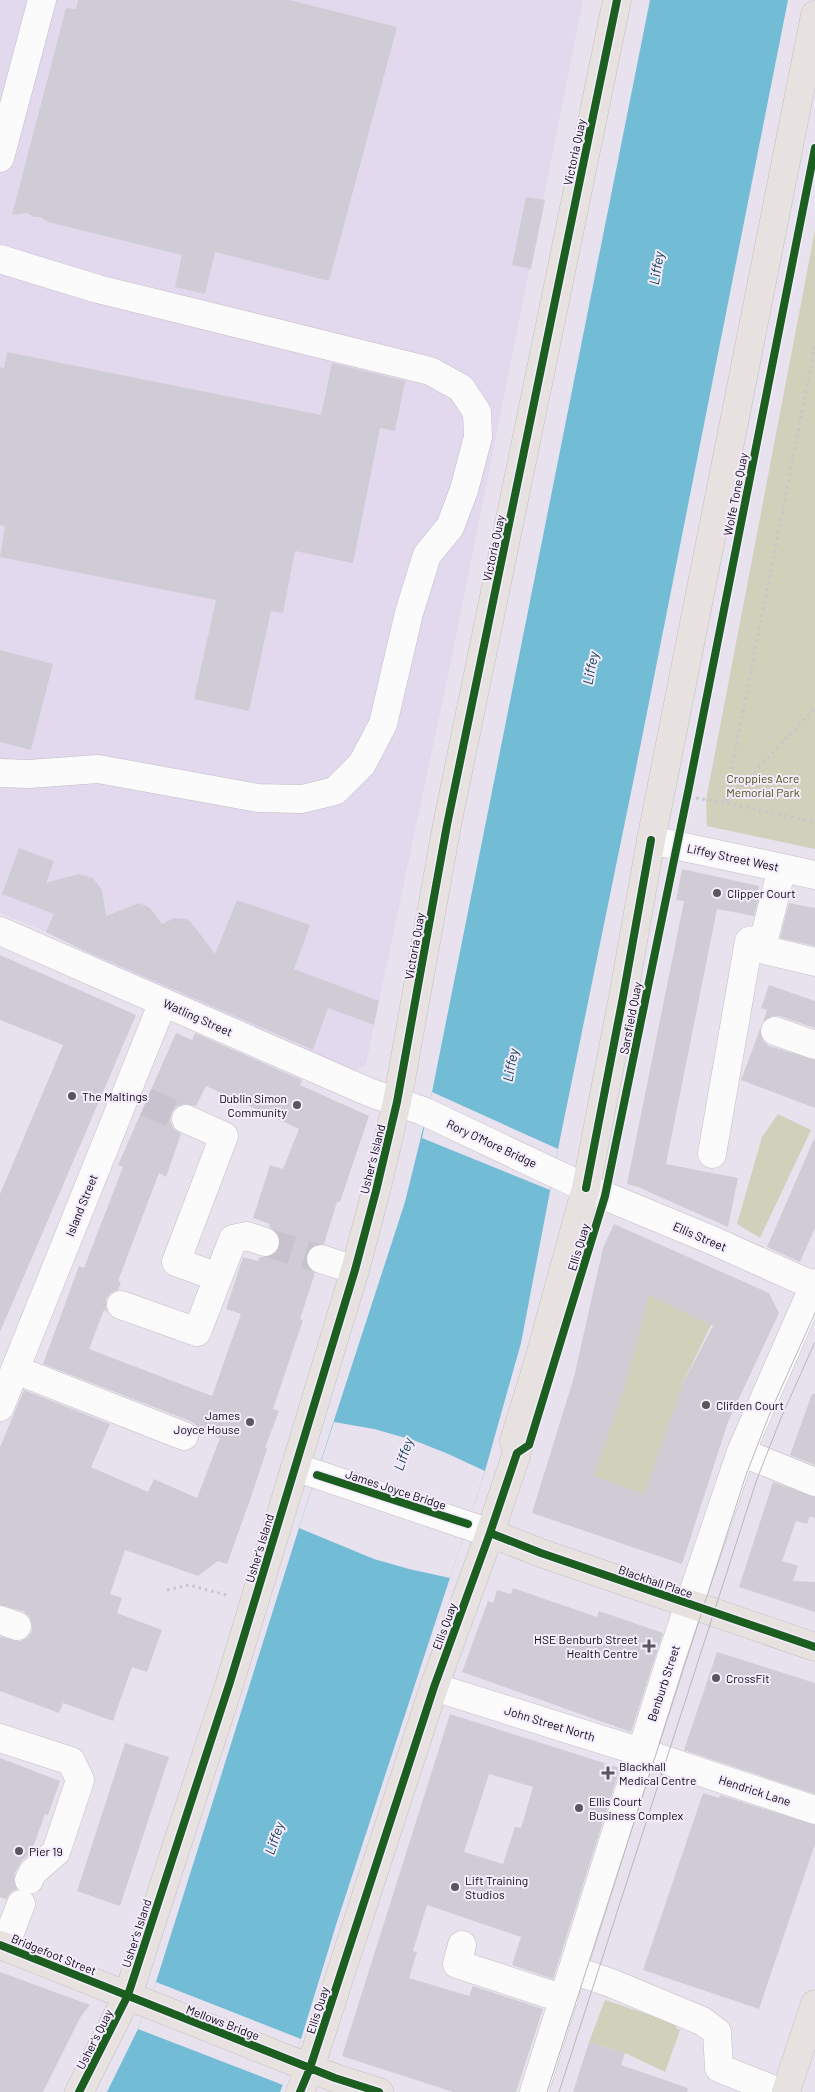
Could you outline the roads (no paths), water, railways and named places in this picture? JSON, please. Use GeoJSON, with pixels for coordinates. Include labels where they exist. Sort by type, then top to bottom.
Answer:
{"type":"FeatureCollection","features":[{"type":"Feature","properties":{"kind":"main road","name":"Victoria Quay"},"geometry":{"type":"LineString","coordinates":[[397,1102],[447,825],[616,0]]}},
{"type":"Feature","properties":{"kind":"main road","name":"Wolfe Tone Quay"},"geometry":{"type":"LineString","coordinates":[[651,840],[815,15]]}},
{"type":"Feature","properties":{"kind":"main road","name":"Sarsfield Quay"},"geometry":{"type":"LineString","coordinates":[[586,1188],[624,997],[651,840]]}},
{"type":"Feature","properties":{"kind":"main road","name":"Usher's Island"},"geometry":{"type":"LineString","coordinates":[[136,1999],[254,1604],[306,1471],[354,1270],[376,1191],[397,1102]]}},
{"type":"Feature","properties":{"kind":"main road","name":"Ellis Quay"},"geometry":{"type":"LineString","coordinates":[[302,2074],[434,1687],[479,1528],[517,1453],[514,1441],[586,1188]]}},
{"type":"Feature","properties":{"kind":"main road","name":"Blackhall Place"},"geometry":{"type":"LineString","coordinates":[[479,1528],[541,1553],[815,1647]]}},
{"type":"Feature","properties":{"kind":"main road","name":"Bridgefoot Street"},"geometry":{"type":"LineString","coordinates":[[3,1946],[136,1999]]}},
{"type":"Feature","properties":{"kind":"main road","name":"Mellows Bridge"},"geometry":{"type":"LineString","coordinates":[[136,1999],[302,2074],[335,2078],[380,2092]]}},
{"type":"Feature","properties":{"kind":"main road","name":"Usher's Quay"},"geometry":{"type":"LineString","coordinates":[[79,2092],[136,1999]]}},
{"type":"Feature","properties":{"kind":"main road"},"geometry":{"type":"LineString","coordinates":[[786,2092],[815,2004]]}},
{"type":"Feature","properties":{"kind":"street"},"geometry":{"type":"LineString","coordinates":[[0,158],[42,0]]}},
{"type":"Feature","properties":{"kind":"street"},"geometry":{"type":"LineString","coordinates":[[0,259],[98,290],[430,371],[461,388],[477,412],[478,437],[464,490],[450,528],[427,555],[409,613],[383,724],[362,764],[335,791],[302,799],[258,798],[98,769],[29,774],[0,773]]}},
{"type":"Feature","properties":{"kind":"street","name":"Liffey Street West"},"geometry":{"type":"LineString","coordinates":[[651,840],[815,875]]}},
{"type":"Feature","properties":{"kind":"street"},"geometry":{"type":"LineString","coordinates":[[712,1154],[749,941],[764,939],[782,868]]}},
{"type":"Feature","properties":{"kind":"street","name":"Watling Street"},"geometry":{"type":"LineString","coordinates":[[0,932],[371,1093],[397,1102]]}},
{"type":"Feature","properties":{"kind":"street"},"geometry":{"type":"LineString","coordinates":[[748,946],[815,962]]}},
{"type":"Feature","properties":{"kind":"street","name":"Island Street"},"geometry":{"type":"LineString","coordinates":[[0,1408],[136,1098],[163,1002]]}},
{"type":"Feature","properties":{"kind":"street"},"geometry":{"type":"LineString","coordinates":[[775,1030],[815,1045]]}},
{"type":"Feature","properties":{"kind":"street","name":"Rory O'More Bridge"},"geometry":{"type":"LineString","coordinates":[[397,1102],[422,1111],[560,1174],[586,1188]]}},
{"type":"Feature","properties":{"kind":"street"},"geometry":{"type":"LineString","coordinates":[[186,1119],[224,1136],[176,1262],[218,1277]]}},
{"type":"Feature","properties":{"kind":"street","name":"Ellis Street"},"geometry":{"type":"LineString","coordinates":[[586,1188],[814,1285]]}},
{"type":"Feature","properties":{"kind":"street"},"geometry":{"type":"LineString","coordinates":[[121,1305],[197,1332],[232,1239],[247,1236],[265,1242]]}},
{"type":"Feature","properties":{"kind":"street"},"geometry":{"type":"LineString","coordinates":[[321,1259],[354,1270]]}},
{"type":"Feature","properties":{"kind":"street","name":"Benburb Street"},"geometry":{"type":"LineString","coordinates":[[534,2092],[573,1970],[654,1756],[689,1604],[741,1452],[806,1327],[814,1285]]}},
{"type":"Feature","properties":{"kind":"street"},"geometry":{"type":"LineString","coordinates":[[16,1370],[184,1436]]}},
{"type":"Feature","properties":{"kind":"street"},"geometry":{"type":"LineString","coordinates":[[741,1452],[815,1482]]}},
{"type":"Feature","properties":{"kind":"street","name":"James Joyce Bridge"},"geometry":{"type":"LineString","coordinates":[[306,1471],[479,1528]]}},
{"type":"Feature","properties":{"kind":"street","name":"John Street North"},"geometry":{"type":"LineString","coordinates":[[434,1687],[654,1756]]}},
{"type":"Feature","properties":{"kind":"street"},"geometry":{"type":"LineString","coordinates":[[0,1738],[71,1760],[80,1780],[56,1852],[33,1872],[3,1946]]}},
{"type":"Feature","properties":{"kind":"street","name":"Hendrick Lane"},"geometry":{"type":"LineString","coordinates":[[654,1756],[815,1810]]}},
{"type":"Feature","properties":{"kind":"street"},"geometry":{"type":"LineString","coordinates":[[462,1945],[457,1964],[564,1999]]}},
{"type":"Feature","properties":{"kind":"street"},"geometry":{"type":"LineString","coordinates":[[573,1970],[611,1983],[702,2021],[717,2032],[719,2068],[779,2092]]}},
{"type":"Feature","properties":{"kind":"water","name":"Liffey"},"geometry":{"type":"Polygon","coordinates":[[[650,0],[788,0],[636,768],[560,1139],[521,1343],[485,1471],[336,1925],[301,2039],[280,2092],[107,2092],[138,2029],[156,1982],[299,1528],[405,1202],[432,1092],[650,0]]]}},
{"type":"Feature","properties":{"kind":"tunnel"},"geometry":{"type":"LineString","coordinates":[[146,1102],[186,1119]]}},
{"type":"Feature","properties":{"kind":"tunnel"},"geometry":{"type":"LineString","coordinates":[[265,1242],[321,1259]]}},
{"type":"Feature","properties":{"kind":"tram line"},"geometry":{"type":"LineString","coordinates":[[547,2092],[746,1475],[770,1413],[815,1313]]}},
{"type":"Feature","properties":{"kind":"tram line"},"geometry":{"type":"LineString","coordinates":[[559,2092],[757,1479],[781,1418],[815,1342]]}},
{"type":"Feature","properties":{"kind":"place","name":"Clipper Court"},"geometry":{"type":"Point","coordinates":[717,893]}},
{"type":"Feature","properties":{"kind":"place","name":"The Maltings"},"geometry":{"type":"Point","coordinates":[72,1096]}},
{"type":"Feature","properties":{"kind":"place","name":"Dublin Simon Community"},"geometry":{"type":"Point","coordinates":[297,1105]}},
{"type":"Feature","properties":{"kind":"place","name":"Clifden Court"},"geometry":{"type":"Point","coordinates":[706,1405]}},
{"type":"Feature","properties":{"kind":"place","name":"James Joyce House"},"geometry":{"type":"Point","coordinates":[250,1422]}},
{"type":"Feature","properties":{"kind":"place","name":"HSE Benburb Street Health Centre"},"geometry":{"type":"Point","coordinates":[649,1646]}},
{"type":"Feature","properties":{"kind":"place","name":"CrossFit"},"geometry":{"type":"Point","coordinates":[716,1678]}},
{"type":"Feature","properties":{"kind":"place","name":"Blackhall Medical Centre"},"geometry":{"type":"Point","coordinates":[608,1773]}},
{"type":"Feature","properties":{"kind":"place","name":"Ellis Court Business Complex"},"geometry":{"type":"Point","coordinates":[579,1808]}},
{"type":"Feature","properties":{"kind":"place","name":"Pier 19"},"geometry":{"type":"Point","coordinates":[19,1851]}},
{"type":"Feature","properties":{"kind":"place","name":"Lift Training Studios"},"geometry":{"type":"Point","coordinates":[455,1887]}},
{"type":"Feature","properties":{"kind":"park label","name":"Croppies Acre Memorial Park"},"geometry":{"type":"Point","coordinates":[763,785]}}]}
